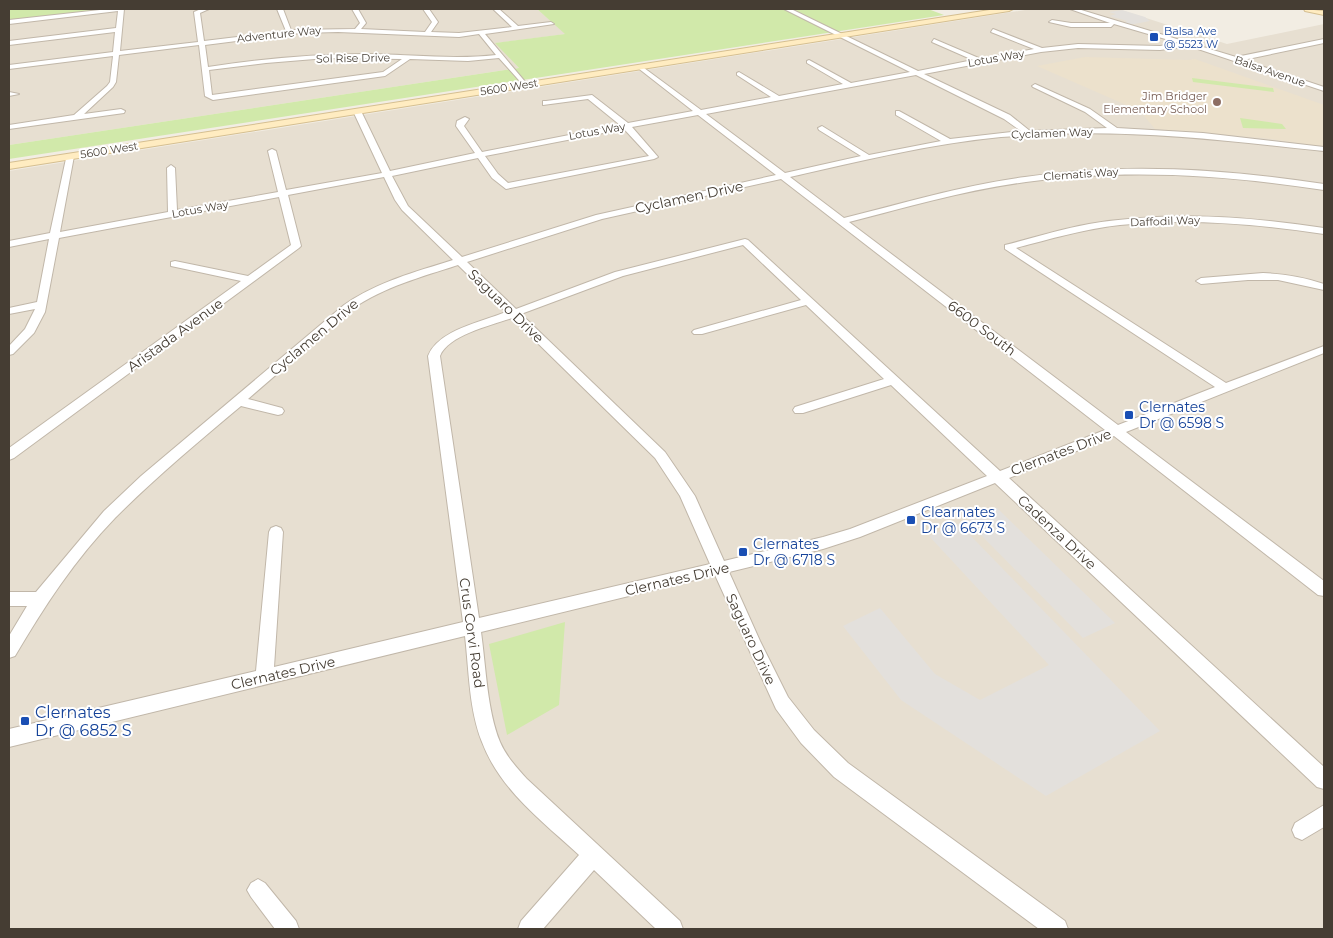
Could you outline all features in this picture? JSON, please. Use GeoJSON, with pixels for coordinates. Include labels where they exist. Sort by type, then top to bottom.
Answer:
{"type":"FeatureCollection","features":[{"type":"Feature","properties":{"kind":"main road","name":"5600 West"},"geometry":{"type":"LineString","coordinates":[[9,166],[1009,9]]}},
{"type":"Feature","properties":{"kind":"main road"},"geometry":{"type":"LineString","coordinates":[[1308,9],[1324,13]]}},
{"type":"Feature","properties":{"kind":"street"},"geometry":{"type":"LineString","coordinates":[[9,22],[121,9],[112,86],[77,117]]}},
{"type":"Feature","properties":{"kind":"street"},"geometry":{"type":"LineString","coordinates":[[206,9],[197,12],[209,96],[213,98],[385,74],[408,58]]}},
{"type":"Feature","properties":{"kind":"street"},"geometry":{"type":"LineString","coordinates":[[280,9],[289,32]]}},
{"type":"Feature","properties":{"kind":"street"},"geometry":{"type":"LineString","coordinates":[[354,9],[363,22],[356,30]]}},
{"type":"Feature","properties":{"kind":"street"},"geometry":{"type":"LineString","coordinates":[[426,9],[436,22],[426,34]]}},
{"type":"Feature","properties":{"kind":"street"},"geometry":{"type":"LineString","coordinates":[[496,9],[518,28]]}},
{"type":"Feature","properties":{"kind":"street"},"geometry":{"type":"LineString","coordinates":[[788,9],[1007,117],[1028,133]]}},
{"type":"Feature","properties":{"kind":"street","name":"Balsa Avenue"},"geometry":{"type":"LineString","coordinates":[[1073,9],[1116,24],[1189,44],[1324,89]]}},
{"type":"Feature","properties":{"kind":"street"},"geometry":{"type":"LineString","coordinates":[[1052,22],[1071,25],[1116,24]]}},
{"type":"Feature","properties":{"kind":"street","name":"Adventure Way"},"geometry":{"type":"LineString","coordinates":[[9,67],[289,32],[356,30],[426,34],[481,33],[551,24]]}},
{"type":"Feature","properties":{"kind":"street"},"geometry":{"type":"LineString","coordinates":[[9,43],[118,30]]}},
{"type":"Feature","properties":{"kind":"street"},"geometry":{"type":"LineString","coordinates":[[993,31],[1041,50]]}},
{"type":"Feature","properties":{"kind":"street"},"geometry":{"type":"LineString","coordinates":[[481,33],[525,85]]}},
{"type":"Feature","properties":{"kind":"street"},"geometry":{"type":"LineString","coordinates":[[934,41],[980,61]]}},
{"type":"Feature","properties":{"kind":"street"},"geometry":{"type":"LineString","coordinates":[[1236,59],[1324,41]]}},
{"type":"Feature","properties":{"kind":"street","name":"Lotus Way"},"geometry":{"type":"LineString","coordinates":[[9,244],[387,174],[517,146],[1041,50],[1072,46],[1166,48],[1189,44]]}},
{"type":"Feature","properties":{"kind":"street","name":"Sol Rise Drive"},"geometry":{"type":"LineString","coordinates":[[205,69],[276,60],[363,56],[460,60],[501,56]]}},
{"type":"Feature","properties":{"kind":"street"},"geometry":{"type":"LineString","coordinates":[[808,62],[850,85]]}},
{"type":"Feature","properties":{"kind":"street","name":"6600 South"},"geometry":{"type":"LineString","coordinates":[[640,67],[1324,590]]}},
{"type":"Feature","properties":{"kind":"street"},"geometry":{"type":"LineString","coordinates":[[739,74],[778,98]]}},
{"type":"Feature","properties":{"kind":"street"},"geometry":{"type":"LineString","coordinates":[[1308,84],[1324,80]]}},
{"type":"Feature","properties":{"kind":"street"},"geometry":{"type":"LineString","coordinates":[[1035,86],[1093,113],[1115,131]]}},
{"type":"Feature","properties":{"kind":"street"},"geometry":{"type":"LineString","coordinates":[[465,119],[460,123],[460,126],[495,176],[506,186],[654,157],[624,126],[589,97],[546,103]]}},
{"type":"Feature","properties":{"kind":"street"},"geometry":{"type":"LineString","coordinates":[[9,127],[121,111]]}},
{"type":"Feature","properties":{"kind":"street","name":"Saguaro Drive"},"geometry":{"type":"LineString","coordinates":[[357,111],[405,208],[660,455],[675,472],[684,486],[775,690],[788,713],[811,742],[841,770],[1057,929]]}},
{"type":"Feature","properties":{"kind":"street"},"geometry":{"type":"LineString","coordinates":[[899,113],[949,142]]}},
{"type":"Feature","properties":{"kind":"street"},"geometry":{"type":"LineString","coordinates":[[822,128],[869,158]]}},
{"type":"Feature","properties":{"kind":"street","name":"Cyclamen Way"},"geometry":{"type":"LineString","coordinates":[[784,176],[949,142],[1028,133],[1115,131],[1233,138],[1324,149]]}},
{"type":"Feature","properties":{"kind":"street"},"geometry":{"type":"LineString","coordinates":[[272,150],[283,193]]}},
{"type":"Feature","properties":{"kind":"street"},"geometry":{"type":"LineString","coordinates":[[9,352],[34,325],[42,304],[70,156]]}},
{"type":"Feature","properties":{"kind":"street"},"geometry":{"type":"LineString","coordinates":[[171,168],[173,214]]}},
{"type":"Feature","properties":{"kind":"street","name":"Clematis Way"},"geometry":{"type":"LineString","coordinates":[[842,221],[981,187],[1026,179],[1077,174],[1132,171],[1194,173],[1252,177],[1324,187]]}},
{"type":"Feature","properties":{"kind":"street","name":"Cyclamen Drive"},"geometry":{"type":"LineString","coordinates":[[9,651],[40,599],[74,554],[109,515],[146,480],[356,301],[384,286],[585,220],[784,176]]}},
{"type":"Feature","properties":{"kind":"street","name":"Aristada Avenue"},"geometry":{"type":"LineString","coordinates":[[9,455],[296,246],[283,193]]}},
{"type":"Feature","properties":{"kind":"street","name":"Daffodil Way"},"geometry":{"type":"LineString","coordinates":[[1225,388],[1008,247],[1085,228],[1147,220],[1217,220],[1324,231]]}},
{"type":"Feature","properties":{"kind":"street","name":"Cadenza Drive"},"geometry":{"type":"LineString","coordinates":[[745,242],[1324,780]]}},
{"type":"Feature","properties":{"kind":"street","name":"Crus Corvi Road"},"geometry":{"type":"LineString","coordinates":[[672,929],[520,786],[505,769],[494,751],[486,731],[434,356],[437,348],[448,338],[619,274],[745,242]]}},
{"type":"Feature","properties":{"kind":"street"},"geometry":{"type":"LineString","coordinates":[[175,264],[251,280]]}},
{"type":"Feature","properties":{"kind":"street"},"geometry":{"type":"LineString","coordinates":[[1201,281],[1273,275],[1305,280],[1324,287]]}},
{"type":"Feature","properties":{"kind":"street"},"geometry":{"type":"LineString","coordinates":[[698,332],[808,301]]}},
{"type":"Feature","properties":{"kind":"street"},"geometry":{"type":"LineString","coordinates":[[9,311],[42,304]]}},
{"type":"Feature","properties":{"kind":"street","name":"Clernates Drive"},"geometry":{"type":"LineString","coordinates":[[9,738],[720,569],[838,538],[1324,349]]}},
{"type":"Feature","properties":{"kind":"street"},"geometry":{"type":"LineString","coordinates":[[799,410],[893,380]]}},
{"type":"Feature","properties":{"kind":"street"},"geometry":{"type":"LineString","coordinates":[[238,401],[278,411]]}},
{"type":"Feature","properties":{"kind":"street"},"geometry":{"type":"LineString","coordinates":[[264,678],[276,532]]}},
{"type":"Feature","properties":{"kind":"street"},"geometry":{"type":"LineString","coordinates":[[9,599],[40,599]]}},
{"type":"Feature","properties":{"kind":"street"},"geometry":{"type":"LineString","coordinates":[[1302,830],[1324,815]]}},
{"type":"Feature","properties":{"kind":"street"},"geometry":{"type":"LineString","coordinates":[[529,929],[593,855]]}},
{"type":"Feature","properties":{"kind":"street"},"geometry":{"type":"LineString","coordinates":[[258,890],[288,929]]}},
{"type":"Feature","properties":{"kind":"shaded area"},"geometry":{"type":"Polygon","coordinates":[[[130,9],[537,9],[566,34],[496,43],[519,68],[9,145],[9,22],[130,9]]]}},
{"type":"Feature","properties":{"kind":"shaded area"},"geometry":{"type":"Polygon","coordinates":[[[1031,9],[1118,9],[1227,44],[1324,24],[1324,929],[9,929],[9,171],[1031,9]]]}},
{"type":"Feature","properties":{"kind":"shaded area"},"geometry":{"type":"Polygon","coordinates":[[[1122,10],[1145,17],[1150,21],[1129,25],[1124,23],[1127,21],[1110,16],[1116,14],[1109,12],[1122,10]]]}},
{"type":"Feature","properties":{"kind":"shaded area","name":"Jim Bridger Elementary School"},"geometry":{"type":"Polygon","coordinates":[[[1085,57],[1195,59],[1324,105],[1324,147],[1263,138],[1155,129],[1140,111],[1037,66],[1085,57]]]}},
{"type":"Feature","properties":{"kind":"shaded area"},"geometry":{"type":"Polygon","coordinates":[[[997,508],[1115,623],[1083,638],[976,530],[968,533],[1160,731],[1046,796],[901,700],[843,626],[880,608],[935,674],[980,700],[1049,665],[929,536],[997,508]]]}},
{"type":"Feature","properties":{"kind":"green space"},"geometry":{"type":"Polygon","coordinates":[[[9,9],[114,9],[9,21],[9,9]]]}},
{"type":"Feature","properties":{"kind":"green space"},"geometry":{"type":"Polygon","coordinates":[[[537,9],[928,9],[944,15],[9,159],[9,145],[519,68],[495,43],[565,34],[537,9]]]}},
{"type":"Feature","properties":{"kind":"green space"},"geometry":{"type":"Polygon","coordinates":[[[1192,78],[1273,88],[1274,92],[1193,82],[1192,78]]]}},
{"type":"Feature","properties":{"kind":"green space"},"geometry":{"type":"Polygon","coordinates":[[[1240,118],[1282,124],[1286,129],[1243,128],[1240,118]]]}},
{"type":"Feature","properties":{"kind":"green space"},"geometry":{"type":"Polygon","coordinates":[[[565,622],[559,705],[507,735],[489,644],[565,622]]]}},
{"type":"Feature","properties":{"kind":"place","name":"Balsa Ave @ 5523 W"},"geometry":{"type":"Point","coordinates":[1154,37]}},
{"type":"Feature","properties":{"kind":"place","name":"Jim Bridger Elementary School"},"geometry":{"type":"Point","coordinates":[1217,102]}},
{"type":"Feature","properties":{"kind":"place","name":"Clernates Dr @ 6598 S"},"geometry":{"type":"Point","coordinates":[1129,415]}},
{"type":"Feature","properties":{"kind":"place","name":"Clearnates Dr @ 6673 S"},"geometry":{"type":"Point","coordinates":[911,520]}},
{"type":"Feature","properties":{"kind":"place","name":"Clernates Dr @ 6718 S"},"geometry":{"type":"Point","coordinates":[743,552]}},
{"type":"Feature","properties":{"kind":"place","name":"Clernates Dr @ 6852 S"},"geometry":{"type":"Point","coordinates":[25,721]}}]}
